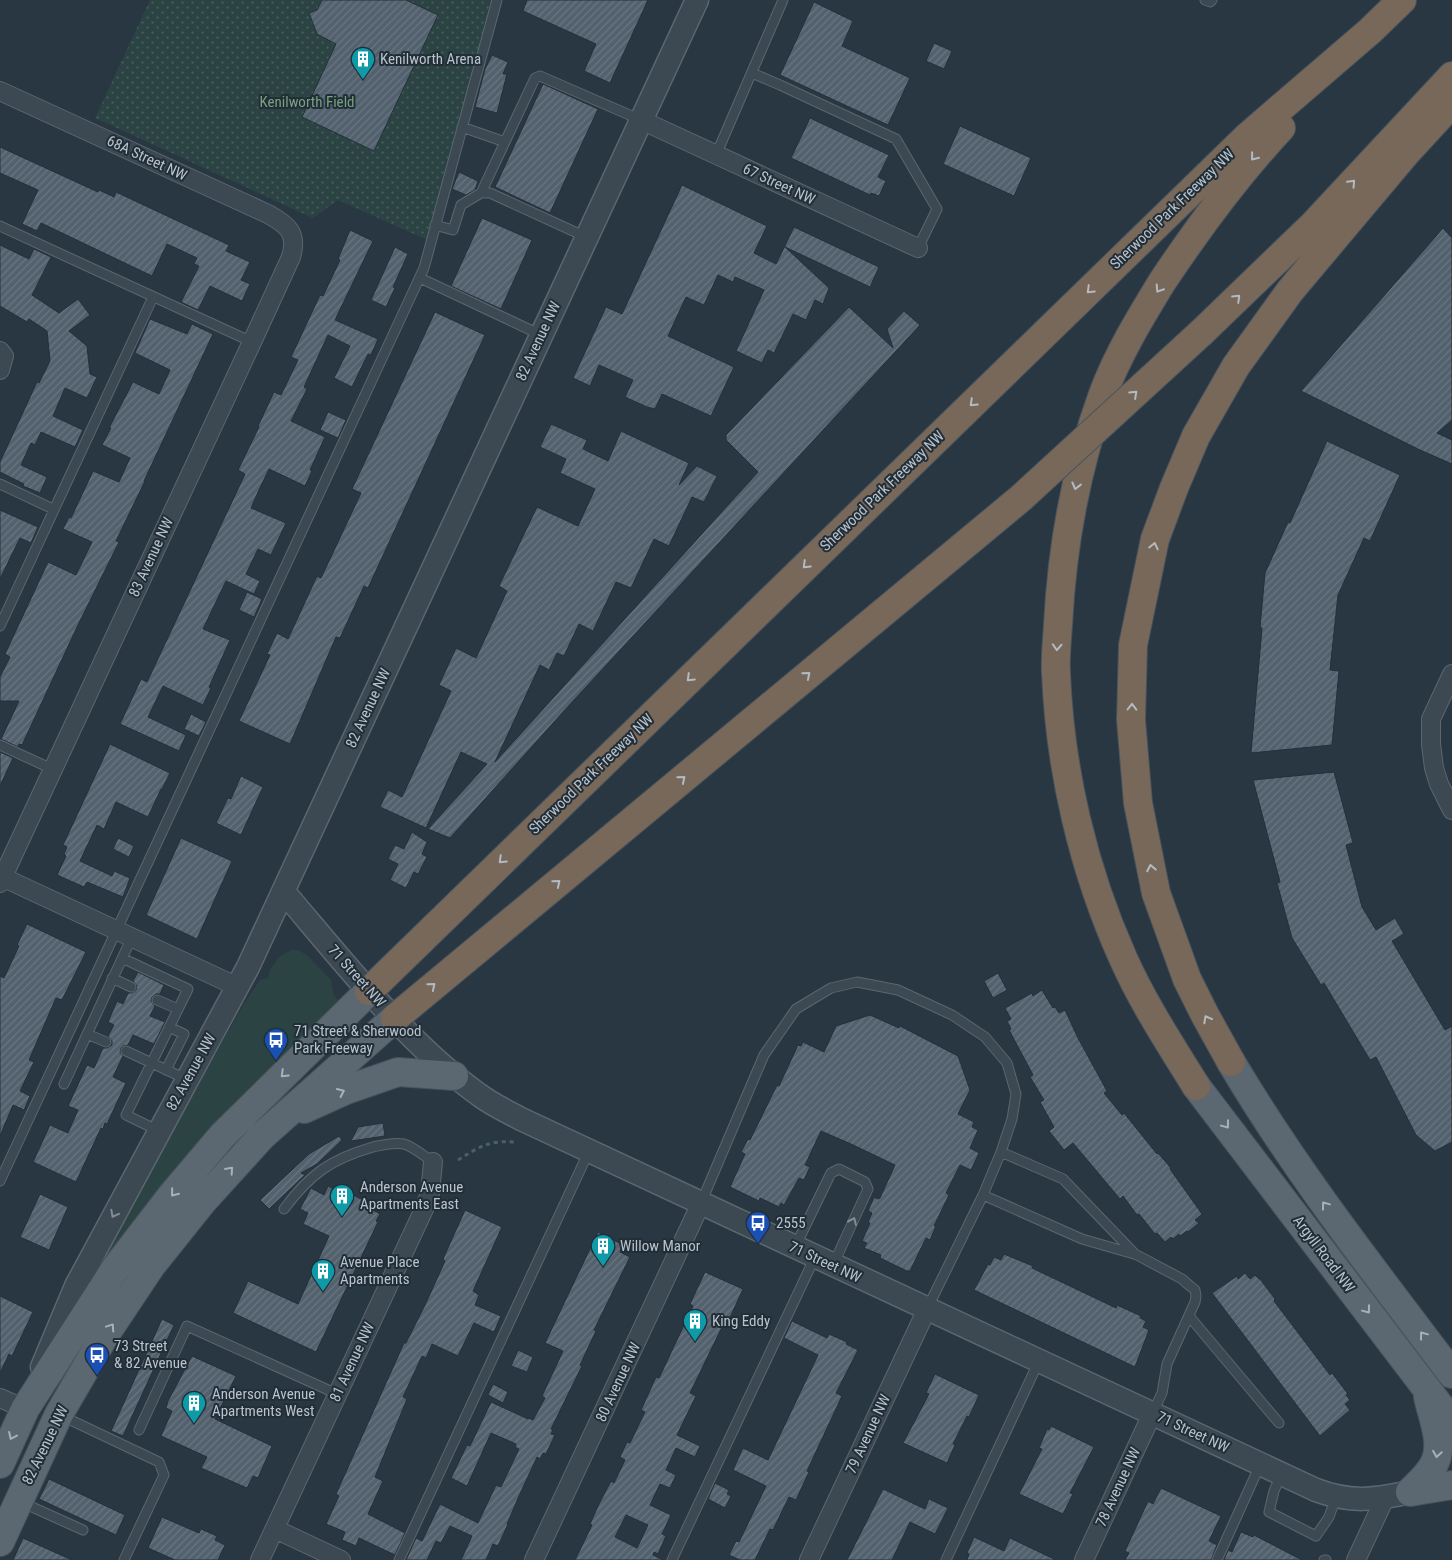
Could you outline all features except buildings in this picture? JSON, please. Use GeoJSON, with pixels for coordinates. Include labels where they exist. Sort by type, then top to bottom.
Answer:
{"type":"FeatureCollection","features":[{"type":"Feature","properties":{"kind":"highway","name":"Sherwood Park Freeway NW"},"geometry":{"type":"LineString","coordinates":[[369,990],[1248,136],[1370,31],[1402,0]]}},
{"type":"Feature","properties":{"kind":"highway"},"geometry":{"type":"LineString","coordinates":[[1196,1086],[1149,1010],[1122,958],[1104,911],[1080,836],[1063,760],[1055,670],[1060,584],[1075,489],[1104,393],[1135,326],[1174,265],[1214,206],[1259,152],[1370,31]]}},
{"type":"Feature","properties":{"kind":"highway"},"geometry":{"type":"LineString","coordinates":[[395,1018],[1021,498],[1202,332],[1312,225],[1452,76]]}},
{"type":"Feature","properties":{"kind":"highway"},"geometry":{"type":"LineString","coordinates":[[1231,1062],[1187,979],[1156,893],[1138,803],[1131,720],[1133,645],[1155,539],[1196,436],[1236,366],[1290,291],[1406,154],[1452,103]]}},
{"type":"Feature","properties":{"kind":"main road","name":"82 Avenue NW"},"geometry":{"type":"LineString","coordinates":[[0,1464],[25,1409],[115,1269],[172,1195],[222,1136],[369,990]]}},
{"type":"Feature","properties":{"kind":"main road","name":"82 Avenue NW"},"geometry":{"type":"LineString","coordinates":[[0,1542],[59,1414],[106,1334],[151,1266],[219,1182],[249,1150],[280,1119],[395,1018]]}},
{"type":"Feature","properties":{"kind":"main road","name":"Argyll Road NW"},"geometry":{"type":"LineString","coordinates":[[1231,1062],[1260,1111],[1314,1190],[1452,1374]]}},
{"type":"Feature","properties":{"kind":"main road"},"geometry":{"type":"LineString","coordinates":[[280,1119],[346,1090],[398,1072],[454,1076]]}},
{"type":"Feature","properties":{"kind":"main road","name":"Argyll Road NW"},"geometry":{"type":"LineString","coordinates":[[1196,1086],[1452,1422]]}},
{"type":"Feature","properties":{"kind":"main road"},"geometry":{"type":"LineString","coordinates":[[1398,1495],[1432,1468],[1436,1461],[1438,1442],[1426,1389]]}},
{"type":"Feature","properties":{"kind":"main road"},"geometry":{"type":"LineString","coordinates":[[1398,1495],[1452,1485]]}},
{"type":"Feature","properties":{"kind":"street","name":"82 Avenue NW"},"geometry":{"type":"LineString","coordinates":[[25,1409],[76,1286],[238,987],[284,892],[697,0]]}},
{"type":"Feature","properties":{"kind":"street","name":"68A Street NW"},"geometry":{"type":"LineString","coordinates":[[0,91],[268,214],[282,222],[290,230]]}},
{"type":"Feature","properties":{"kind":"street","name":"67 Street NW"},"geometry":{"type":"LineString","coordinates":[[641,120],[918,248]]}},
{"type":"Feature","properties":{"kind":"street","name":"83 Avenue NW"},"geometry":{"type":"LineString","coordinates":[[1,879],[291,257],[294,242],[290,230]]}},
{"type":"Feature","properties":{"kind":"street"},"geometry":{"type":"LineString","coordinates":[[1452,674],[1431,719],[1434,768],[1439,784],[1452,810]]}},
{"type":"Feature","properties":{"kind":"street"},"geometry":{"type":"LineString","coordinates":[[1,879],[238,987]]}},
{"type":"Feature","properties":{"kind":"street","name":"71 Street NW"},"geometry":{"type":"LineString","coordinates":[[284,892],[407,1032],[454,1076],[494,1104],[794,1248],[1316,1490],[1336,1497],[1355,1500],[1398,1495]]}},
{"type":"Feature","properties":{"kind":"street","name":"81 Avenue NW"},"geometry":{"type":"LineString","coordinates":[[260,1560],[425,1207],[430,1193],[433,1162]]}},
{"type":"Feature","properties":{"kind":"street","name":"80 Avenue NW"},"geometry":{"type":"LineString","coordinates":[[534,1560],[701,1203]]}},
{"type":"Feature","properties":{"kind":"street","name":"79 Avenue NW"},"geometry":{"type":"LineString","coordinates":[[809,1560],[927,1309]]}},
{"type":"Feature","properties":{"kind":"street"},"geometry":{"type":"LineString","coordinates":[[0,1398],[25,1409]]}},
{"type":"Feature","properties":{"kind":"street","name":"78 Avenue NW"},"geometry":{"type":"LineString","coordinates":[[1084,1560],[1152,1414]]}},
{"type":"Feature","properties":{"kind":"street"},"geometry":{"type":"LineString","coordinates":[[1356,1560],[1398,1495]]}},
{"type":"Feature","properties":{"kind":"street"},"geometry":{"type":"LineString","coordinates":[[275,1529],[341,1560]]}},
{"type":"Feature","properties":{"kind":"lane"},"geometry":{"type":"LineString","coordinates":[[0,1181],[124,934],[420,278],[497,0]]}},
{"type":"Feature","properties":{"kind":"lane"},"geometry":{"type":"LineString","coordinates":[[716,155],[783,0]]}},
{"type":"Feature","properties":{"kind":"lane"},"geometry":{"type":"LineString","coordinates":[[1205,0],[1210,2],[1212,0]]}},
{"type":"Feature","properties":{"kind":"lane"},"geometry":{"type":"LineString","coordinates":[[752,73],[896,139],[937,209],[918,248]]}},
{"type":"Feature","properties":{"kind":"lane"},"geometry":{"type":"LineString","coordinates":[[435,225],[454,230],[461,205],[482,193],[535,78],[540,76],[641,120]]}},
{"type":"Feature","properties":{"kind":"lane"},"geometry":{"type":"LineString","coordinates":[[462,127],[505,142]]}},
{"type":"Feature","properties":{"kind":"lane"},"geometry":{"type":"LineString","coordinates":[[482,193],[490,194],[586,237]]}},
{"type":"Feature","properties":{"kind":"lane"},"geometry":{"type":"LineString","coordinates":[[0,226],[252,342]]}},
{"type":"Feature","properties":{"kind":"lane"},"geometry":{"type":"LineString","coordinates":[[420,278],[541,335]]}},
{"type":"Feature","properties":{"kind":"lane"},"geometry":{"type":"LineString","coordinates":[[0,626],[153,297]]}},
{"type":"Feature","properties":{"kind":"lane"},"geometry":{"type":"LineString","coordinates":[[0,484],[54,509]]}},
{"type":"Feature","properties":{"kind":"lane"},"geometry":{"type":"LineString","coordinates":[[0,745],[52,769]]}},
{"type":"Feature","properties":{"kind":"lane"},"geometry":{"type":"LineString","coordinates":[[64,1084],[122,958],[124,934]]}},
{"type":"Feature","properties":{"kind":"lane"},"geometry":{"type":"LineString","coordinates":[[122,958],[188,989],[126,1115],[159,1131]]}},
{"type":"Feature","properties":{"kind":"lane"},"geometry":{"type":"LineString","coordinates":[[112,978],[131,987]]}},
{"type":"Feature","properties":{"kind":"lane"},"geometry":{"type":"LineString","coordinates":[[701,1203],[764,1056],[796,1009],[831,988],[857,982],[898,990],[952,1015],[985,1037],[1007,1064],[1016,1094],[1012,1119],[1002,1152],[927,1309]]}},
{"type":"Feature","properties":{"kind":"lane"},"geometry":{"type":"LineString","coordinates":[[157,1000],[178,1009]]}},
{"type":"Feature","properties":{"kind":"lane"},"geometry":{"type":"LineString","coordinates":[[166,1070],[184,1034],[169,1027]]}},
{"type":"Feature","properties":{"kind":"lane"},"geometry":{"type":"LineString","coordinates":[[87,1034],[106,1042]]}},
{"type":"Feature","properties":{"kind":"lane"},"geometry":{"type":"LineString","coordinates":[[126,1051],[186,1080]]}},
{"type":"Feature","properties":{"kind":"lane"},"geometry":{"type":"LineString","coordinates":[[284,1209],[301,1187],[315,1174],[356,1152],[396,1143],[409,1146],[433,1162]]}},
{"type":"Feature","properties":{"kind":"lane"},"geometry":{"type":"LineString","coordinates":[[399,1560],[589,1151]]}},
{"type":"Feature","properties":{"kind":"lane"},"geometry":{"type":"LineString","coordinates":[[1002,1152],[1063,1179],[1135,1254]]}},
{"type":"Feature","properties":{"kind":"lane"},"geometry":{"type":"LineString","coordinates":[[672,1560],[824,1261],[868,1189],[865,1182],[839,1169],[831,1173],[794,1248]]}},
{"type":"Feature","properties":{"kind":"lane"},"geometry":{"type":"LineString","coordinates":[[982,1195],[1082,1239],[1135,1254],[1182,1278],[1195,1290],[1195,1302],[1167,1364],[1162,1393],[1152,1414]]}},
{"type":"Feature","properties":{"kind":"lane"},"geometry":{"type":"LineString","coordinates":[[1189,1316],[1279,1422]]}},
{"type":"Feature","properties":{"kind":"lane"},"geometry":{"type":"LineString","coordinates":[[139,1430],[187,1326],[337,1394]]}},
{"type":"Feature","properties":{"kind":"lane"},"geometry":{"type":"LineString","coordinates":[[946,1560],[1039,1361]]}},
{"type":"Feature","properties":{"kind":"lane"},"geometry":{"type":"LineString","coordinates":[[59,1414],[74,1423],[159,1462],[164,1475],[124,1560]]}},
{"type":"Feature","properties":{"kind":"lane"},"geometry":{"type":"LineString","coordinates":[[1217,1560],[1260,1464]]}},
{"type":"Feature","properties":{"kind":"lane"},"geometry":{"type":"LineString","coordinates":[[1281,1474],[1274,1491],[1269,1512],[1316,1536],[1330,1517],[1336,1497]]}},
{"type":"Feature","properties":{"kind":"lane"},"geometry":{"type":"LineString","coordinates":[[19,1501],[83,1530]]}},
{"type":"Feature","properties":{"kind":"path"},"geometry":{"type":"LineString","coordinates":[[458,1160],[478,1147],[492,1142],[515,1142]]}},
{"type":"Feature","properties":{"kind":"green space","name":"Kenilworth Field"},"geometry":{"type":"Polygon","coordinates":[[[150,0],[492,0],[427,240],[338,200],[313,218],[95,118],[150,0]]]}},
{"type":"Feature","properties":{"kind":"green space"},"geometry":{"type":"Polygon","coordinates":[[[291,950],[297,950],[307,955],[331,980],[334,996],[339,1001],[85,1289],[243,1005],[260,980],[268,978],[270,970],[279,957],[291,950]]]}},
{"type":"Feature","properties":{"kind":"place","name":"Kenilworth Arena"},"geometry":{"type":"Point","coordinates":[363,80]}},
{"type":"Feature","properties":{"kind":"place","name":"71 Street & Sherwood Park Freeway"},"geometry":{"type":"Point","coordinates":[276,1061]}},
{"type":"Feature","properties":{"kind":"place","name":"Anderson Avenue Apartments East"},"geometry":{"type":"Point","coordinates":[342,1217]}},
{"type":"Feature","properties":{"kind":"place","name":"2555"},"geometry":{"type":"Point","coordinates":[758,1244]}},
{"type":"Feature","properties":{"kind":"place","name":"Willow Manor"},"geometry":{"type":"Point","coordinates":[603,1267]}},
{"type":"Feature","properties":{"kind":"place","name":"Avenue Place Apartments"},"geometry":{"type":"Point","coordinates":[323,1292]}},
{"type":"Feature","properties":{"kind":"place","name":"King Eddy"},"geometry":{"type":"Point","coordinates":[695,1342]}},
{"type":"Feature","properties":{"kind":"place","name":"73 Street & 82 Avenue"},"geometry":{"type":"Point","coordinates":[97,1376]}},
{"type":"Feature","properties":{"kind":"place","name":"Anderson Avenue Apartments West"},"geometry":{"type":"Point","coordinates":[194,1424]}}]}
